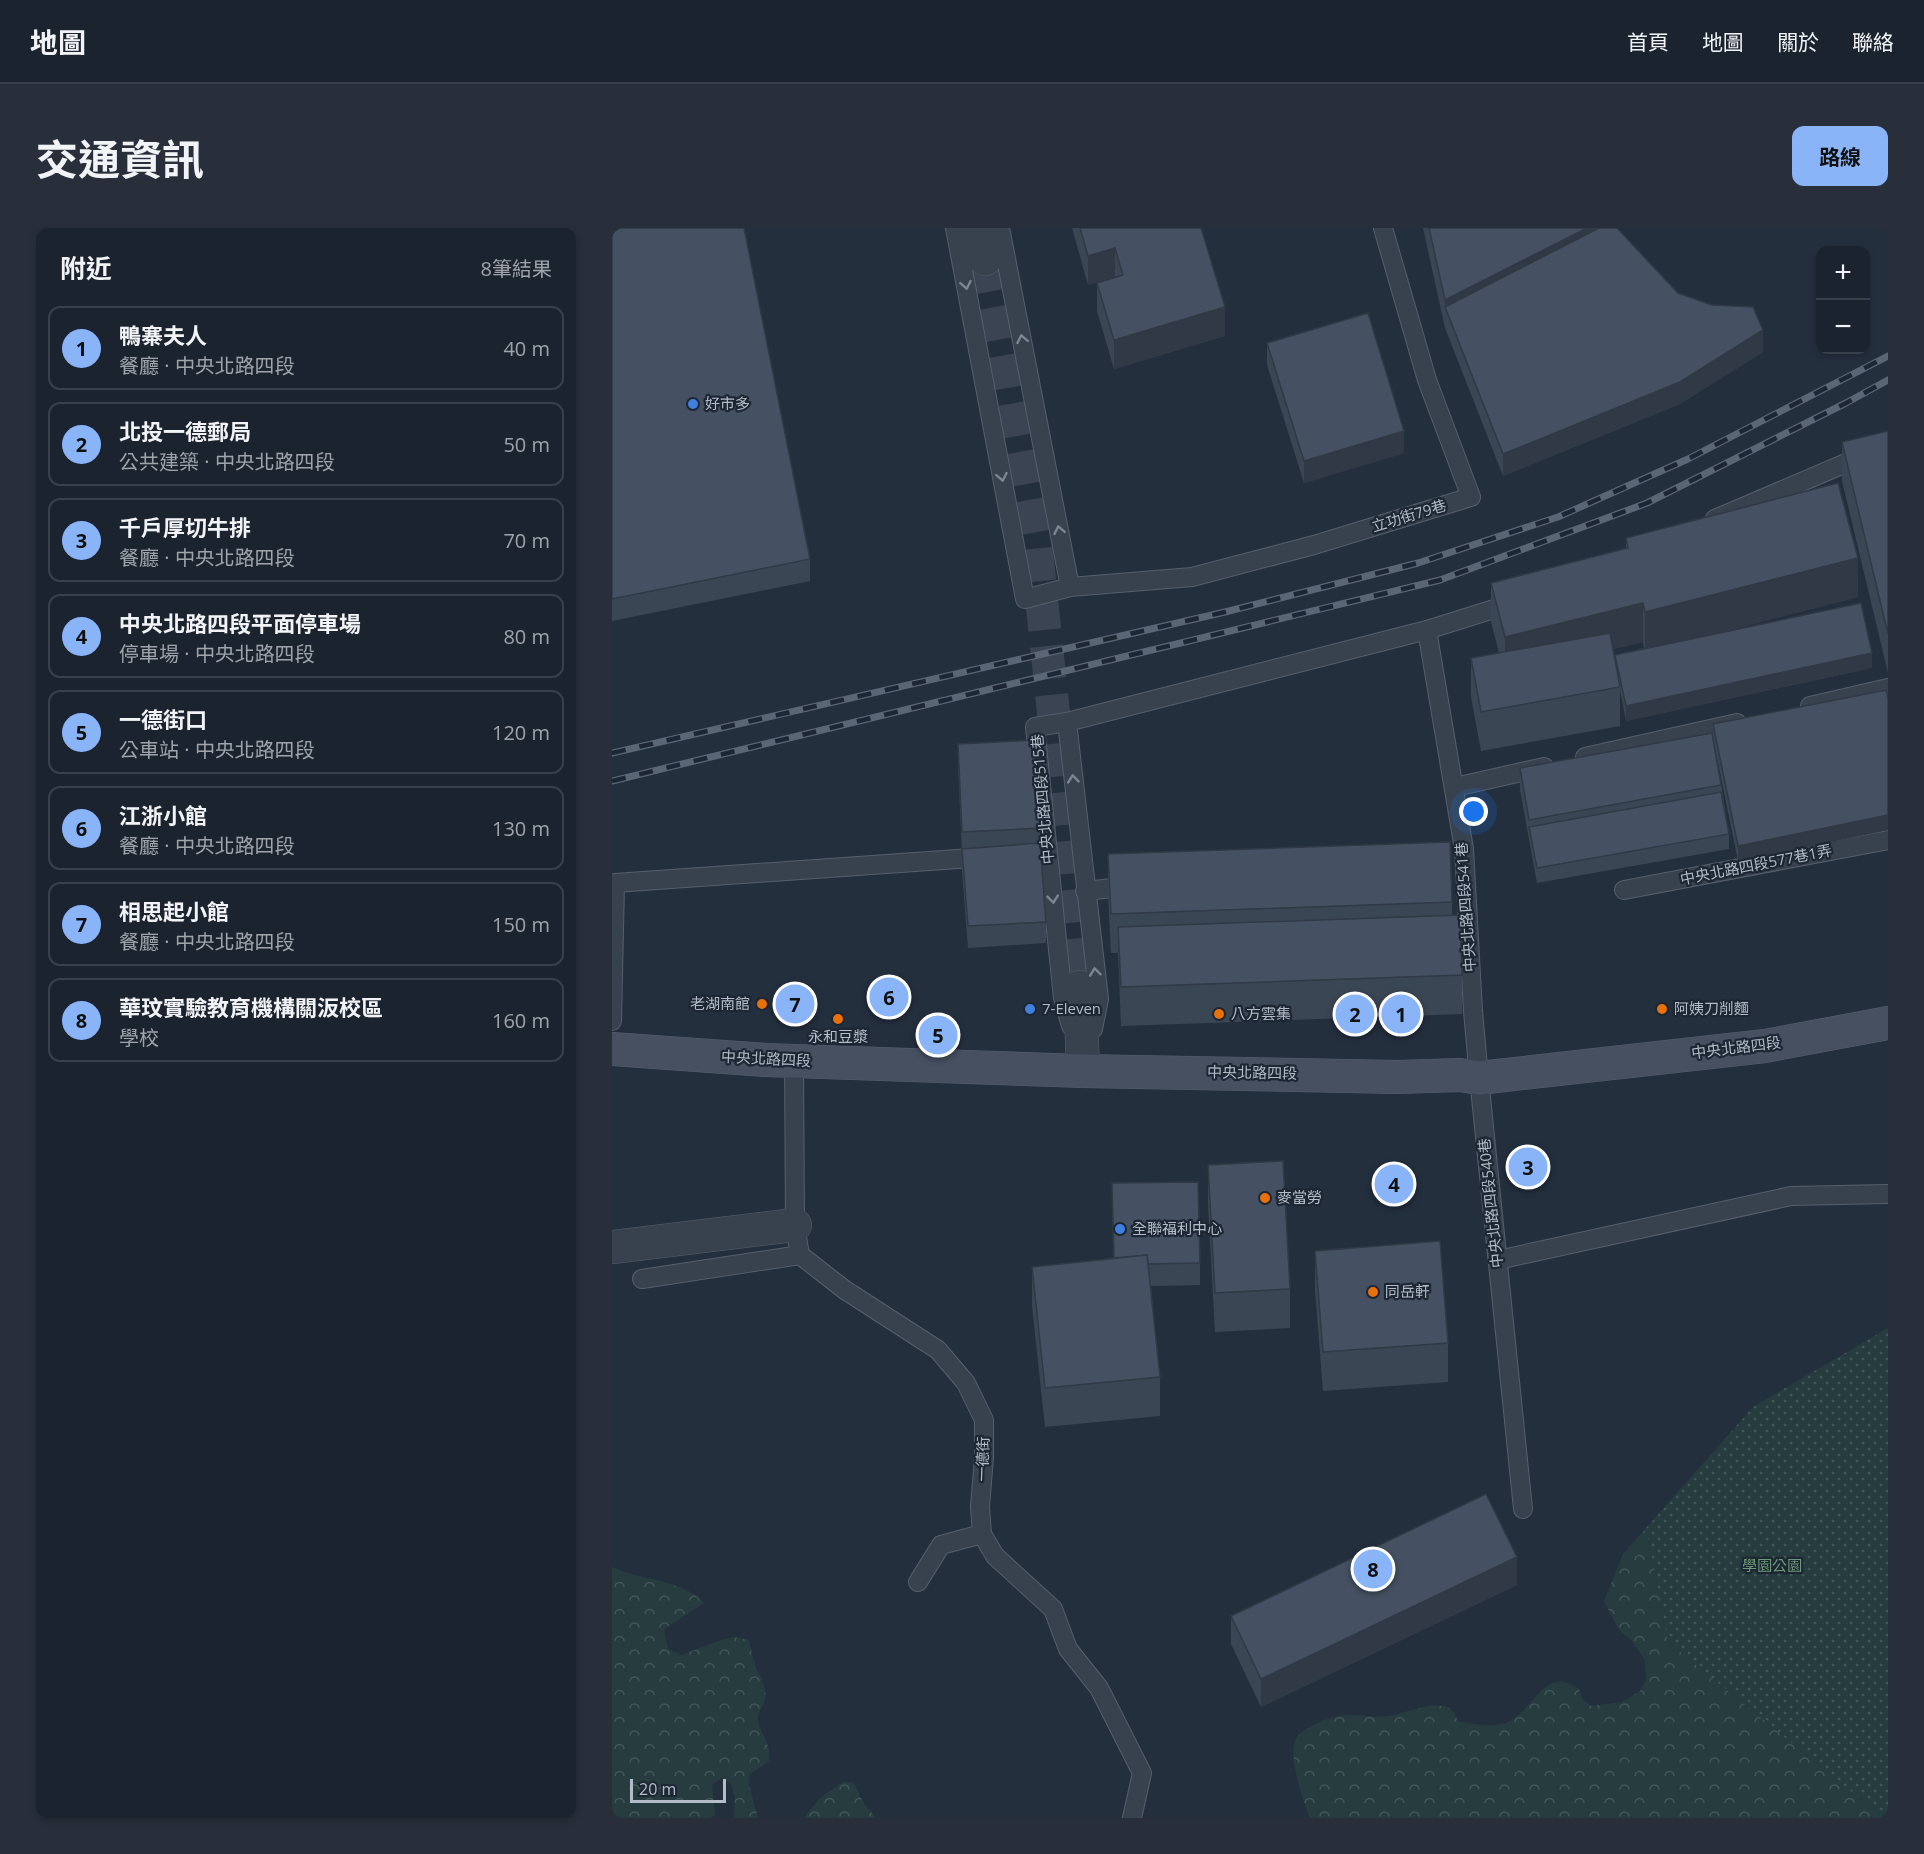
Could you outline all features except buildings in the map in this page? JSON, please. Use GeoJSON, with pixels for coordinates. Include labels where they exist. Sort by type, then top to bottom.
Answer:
{"type":"FeatureCollection","features":[{"type":"Feature","properties":{"kind":"street"},"geometry":{"type":"LineString","coordinates":[[1080,987],[1083,1071]]}},
{"type":"Feature","properties":{"kind":"street","name":"中央北路四段"},"geometry":{"type":"LineString","coordinates":[[612,1049],[766,1060],[1083,1071],[1397,1077],[1460,1075],[1479,1078],[1765,1046],[1888,1023]]}},
{"type":"Feature","properties":{"kind":"street"},"geometry":{"type":"LineString","coordinates":[[612,1247],[797,1240]]}},
{"type":"Feature","properties":{"kind":"lane"},"geometry":{"type":"LineString","coordinates":[[955,228],[1025,599],[1070,587],[1000,228]]}},
{"type":"Feature","properties":{"kind":"lane","name":"立功街79巷"},"geometry":{"type":"LineString","coordinates":[[1070,587],[1192,576],[1314,545],[1471,497],[1427,380],[1383,228]]}},
{"type":"Feature","properties":{"kind":"lane"},"geometry":{"type":"LineString","coordinates":[[1702,525],[1888,445]]}},
{"type":"Feature","properties":{"kind":"lane"},"geometry":{"type":"LineString","coordinates":[[1067,722],[1427,630],[1528,598]]}},
{"type":"Feature","properties":{"kind":"lane","name":"中央北路四段541巷"},"geometry":{"type":"LineString","coordinates":[[1427,630],[1455,787],[1458,849],[1479,1078]]}},
{"type":"Feature","properties":{"kind":"lane"},"geometry":{"type":"LineString","coordinates":[[1797,709],[1888,688]]}},
{"type":"Feature","properties":{"kind":"lane"},"geometry":{"type":"LineString","coordinates":[[1455,787],[1751,719]]}},
{"type":"Feature","properties":{"kind":"lane","name":"中央北路四段515巷"},"geometry":{"type":"LineString","coordinates":[[1067,722],[1099,999],[1083,1071],[1063,998],[1042,853],[1035,727],[1067,722]]}},
{"type":"Feature","properties":{"kind":"lane","name":"中央北路四段577巷1弄"},"geometry":{"type":"LineString","coordinates":[[1624,891],[1888,840]]}},
{"type":"Feature","properties":{"kind":"lane"},"geometry":{"type":"LineString","coordinates":[[612,1022],[615,884],[1001,856]]}},
{"type":"Feature","properties":{"kind":"lane"},"geometry":{"type":"LineString","coordinates":[[1085,891],[1144,884]]}},
{"type":"Feature","properties":{"kind":"lane"},"geometry":{"type":"LineString","coordinates":[[642,1279],[797,1240],[794,1060]]}},
{"type":"Feature","properties":{"kind":"lane","name":"中央北路四段540巷"},"geometry":{"type":"LineString","coordinates":[[1479,1078],[1523,1509]]}},
{"type":"Feature","properties":{"kind":"lane"},"geometry":{"type":"LineString","coordinates":[[1498,1260],[1791,1196],[1888,1194]]}},
{"type":"Feature","properties":{"kind":"lane","name":"一德街"},"geometry":{"type":"LineString","coordinates":[[797,1240],[845,1290],[938,1350],[966,1383],[984,1420],[980,1507],[982,1534],[995,1556],[1053,1609],[1068,1649],[1099,1688],[1142,1773],[1132,1818]]}},
{"type":"Feature","properties":{"kind":"lane"},"geometry":{"type":"LineString","coordinates":[[918,1582],[941,1545],[982,1534]]}},
{"type":"Feature","properties":{"kind":"green space","name":"學園公園"},"geometry":{"type":"Polygon","coordinates":[[[1888,1328],[1888,1818],[1884,1818],[1668,1642],[1646,1528],[1753,1407],[1888,1328]]]}},
{"type":"Feature","properties":{"kind":"green space"},"geometry":{"type":"Polygon","coordinates":[[[1646,1528],[1668,1642],[1884,1818],[1310,1818],[1297,1778],[1293,1755],[1294,1746],[1300,1734],[1327,1719],[1343,1715],[1390,1716],[1436,1705],[1451,1709],[1458,1721],[1496,1725],[1508,1722],[1517,1716],[1540,1692],[1557,1682],[1567,1683],[1579,1689],[1582,1699],[1591,1706],[1622,1702],[1640,1691],[1646,1680],[1645,1660],[1632,1641],[1619,1630],[1604,1601],[1623,1554],[1646,1528]]]}},
{"type":"Feature","properties":{"kind":"green space"},"geometry":{"type":"Polygon","coordinates":[[[612,1567],[674,1585],[696,1595],[704,1603],[664,1629],[668,1649],[681,1655],[734,1637],[749,1640],[756,1668],[765,1690],[758,1721],[769,1754],[769,1761],[750,1774],[749,1785],[758,1818],[734,1818],[735,1797],[731,1784],[722,1778],[712,1785],[715,1815],[710,1818],[612,1818],[612,1567]]]}},
{"type":"Feature","properties":{"kind":"green space"},"geometry":{"type":"Polygon","coordinates":[[[843,1782],[854,1783],[863,1802],[876,1818],[804,1818],[820,1798],[843,1782]]]}},
{"type":"Feature","properties":{"kind":"tunnel"},"geometry":{"type":"LineString","coordinates":[[985,259],[1036,546],[1080,987]]}},
{"type":"Feature","properties":{"kind":"railway"},"geometry":{"type":"LineString","coordinates":[[612,753],[1225,612],[1418,563],[1558,517],[1688,459],[1888,356]]}},
{"type":"Feature","properties":{"kind":"railway"},"geometry":{"type":"LineString","coordinates":[[612,781],[1440,580],[1647,503],[1888,380]]}},
{"type":"Feature","properties":{"kind":"place","name":"好市多"},"geometry":{"type":"Point","coordinates":[693,404]}},
{"type":"Feature","properties":{"kind":"place","name":"江浙小館"},"geometry":{"type":"Point","coordinates":[889,997]}},
{"type":"Feature","properties":{"kind":"place","name":"老湖南館"},"geometry":{"type":"Point","coordinates":[762,1004]}},
{"type":"Feature","properties":{"kind":"place","name":"相思起小館"},"geometry":{"type":"Point","coordinates":[795,1004]}},
{"type":"Feature","properties":{"kind":"place","name":"7-Eleven"},"geometry":{"type":"Point","coordinates":[1030,1009]}},
{"type":"Feature","properties":{"kind":"place","name":"阿姨刀削麵"},"geometry":{"type":"Point","coordinates":[1662,1009]}},
{"type":"Feature","properties":{"kind":"place","name":"八方雲集"},"geometry":{"type":"Point","coordinates":[1219,1014]}},
{"type":"Feature","properties":{"kind":"place","name":"北投一德郵局"},"geometry":{"type":"Point","coordinates":[1355,1014]}},
{"type":"Feature","properties":{"kind":"place","name":"鴨寨夫人"},"geometry":{"type":"Point","coordinates":[1401,1014]}},
{"type":"Feature","properties":{"kind":"place","name":"永和豆漿"},"geometry":{"type":"Point","coordinates":[838,1019]}},
{"type":"Feature","properties":{"kind":"place","name":"一德街口"},"geometry":{"type":"Point","coordinates":[938,1035]}},
{"type":"Feature","properties":{"kind":"place","name":"千戶厚切牛排"},"geometry":{"type":"Point","coordinates":[1528,1167]}},
{"type":"Feature","properties":{"kind":"place","name":"中央北路四段平面停車場"},"geometry":{"type":"Point","coordinates":[1394,1184]}},
{"type":"Feature","properties":{"kind":"place","name":"麥當勞"},"geometry":{"type":"Point","coordinates":[1265,1198]}},
{"type":"Feature","properties":{"kind":"place","name":"全聯福利中心"},"geometry":{"type":"Point","coordinates":[1120,1229]}},
{"type":"Feature","properties":{"kind":"place","name":"同岳軒"},"geometry":{"type":"Point","coordinates":[1373,1292]}},
{"type":"Feature","properties":{"kind":"place","name":"華玟實驗教育機構關汳校區"},"geometry":{"type":"Point","coordinates":[1373,1569]}}]}
